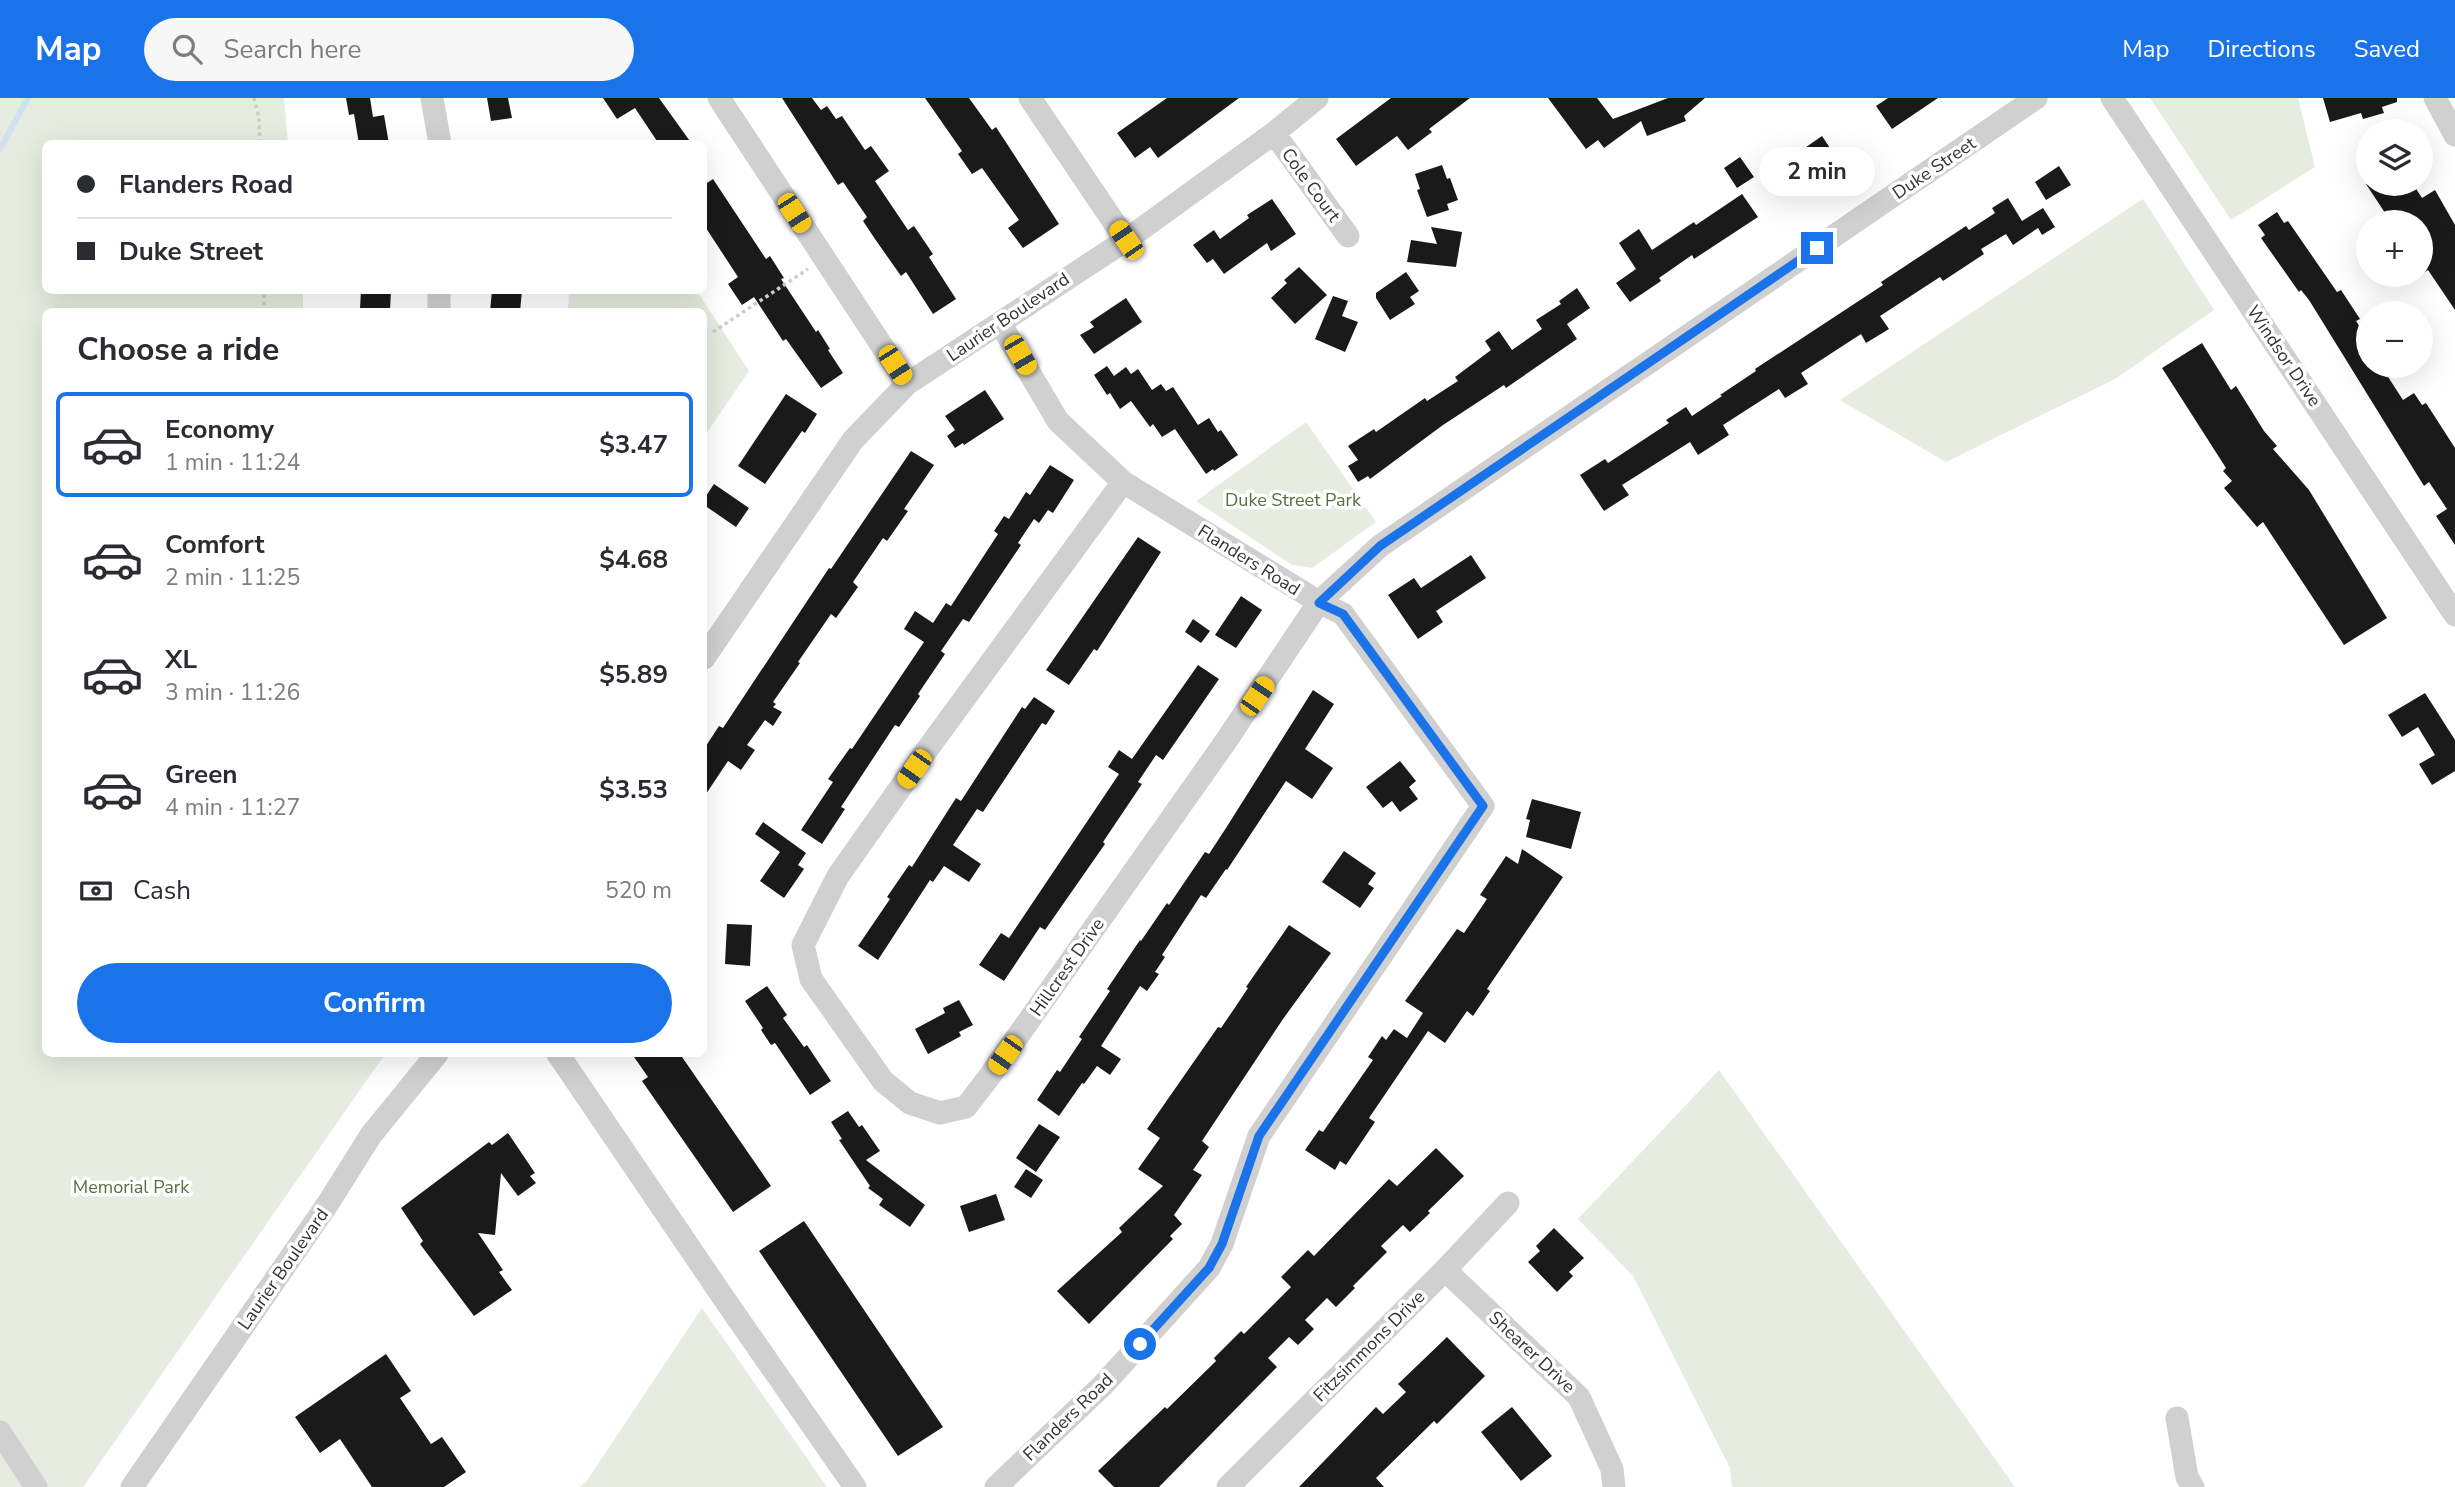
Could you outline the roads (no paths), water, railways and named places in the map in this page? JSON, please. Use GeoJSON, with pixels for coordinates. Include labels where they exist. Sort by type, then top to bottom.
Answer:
{"type":"FeatureCollection","features":[{"type":"Feature","properties":{"kind":"street"},"geometry":{"type":"LineString","coordinates":[[432,98],[439,140]]}},
{"type":"Feature","properties":{"kind":"street"},"geometry":{"type":"LineString","coordinates":[[719,98],[907,384]]}},
{"type":"Feature","properties":{"kind":"street"},"geometry":{"type":"LineString","coordinates":[[1030,98],[1126,240]]}},
{"type":"Feature","properties":{"kind":"street","name":"Laurier Boulevard"},"geometry":{"type":"LineString","coordinates":[[707,653],[853,440],[907,384],[1126,240],[1274,133],[1317,98]]}},
{"type":"Feature","properties":{"kind":"street","name":"Duke Street"},"geometry":{"type":"LineString","coordinates":[[1319,603],[1380,546],[2036,98]]}},
{"type":"Feature","properties":{"kind":"street","name":"Windsor Drive"},"geometry":{"type":"LineString","coordinates":[[2112,98],[2455,615]]}},
{"type":"Feature","properties":{"kind":"street"},"geometry":{"type":"LineString","coordinates":[[2435,98],[2455,135]]}},
{"type":"Feature","properties":{"kind":"street","name":"Cole Court"},"geometry":{"type":"LineString","coordinates":[[1274,133],[1348,236]]}},
{"type":"Feature","properties":{"kind":"street","name":"Flanders Road"},"geometry":{"type":"LineString","coordinates":[[996,1487],[1102,1385],[1209,1268],[1222,1244],[1259,1136],[1483,806],[1343,614],[1319,603],[1123,482],[1058,421],[1000,323]]}},
{"type":"Feature","properties":{"kind":"street","name":"Hillcrest Drive"},"geometry":{"type":"LineString","coordinates":[[1123,482],[838,876],[803,945],[811,979],[883,1081],[910,1103],[940,1113],[965,1107],[989,1077],[1226,741],[1319,603]]}},
{"type":"Feature","properties":{"kind":"street","name":"Laurier Boulevard"},"geometry":{"type":"LineString","coordinates":[[132,1487],[327,1205],[371,1135],[435,1057]]}},
{"type":"Feature","properties":{"kind":"street"},"geometry":{"type":"LineString","coordinates":[[560,1057],[855,1487]]}},
{"type":"Feature","properties":{"kind":"street","name":"Fitzsimmons Drive"},"geometry":{"type":"LineString","coordinates":[[1228,1487],[1445,1270],[1508,1203]]}},
{"type":"Feature","properties":{"kind":"street","name":"Shearer Drive"},"geometry":{"type":"LineString","coordinates":[[1445,1270],[1579,1397],[1612,1469],[1614,1487]]}},
{"type":"Feature","properties":{"kind":"street"},"geometry":{"type":"LineString","coordinates":[[2177,1418],[2187,1478],[2193,1487]]}},
{"type":"Feature","properties":{"kind":"street"},"geometry":{"type":"LineString","coordinates":[[0,1432],[36,1487]]}},
{"type":"Feature","properties":{"kind":"waterway"},"geometry":{"type":"LineString","coordinates":[[0,149],[28,98]]}},
{"type":"Feature","properties":{"kind":"park label","name":"Duke Street Park"},"geometry":{"type":"Point","coordinates":[1293,500]}},
{"type":"Feature","properties":{"kind":"park label","name":"Memorial Park"},"geometry":{"type":"Point","coordinates":[131,1187]}}]}
